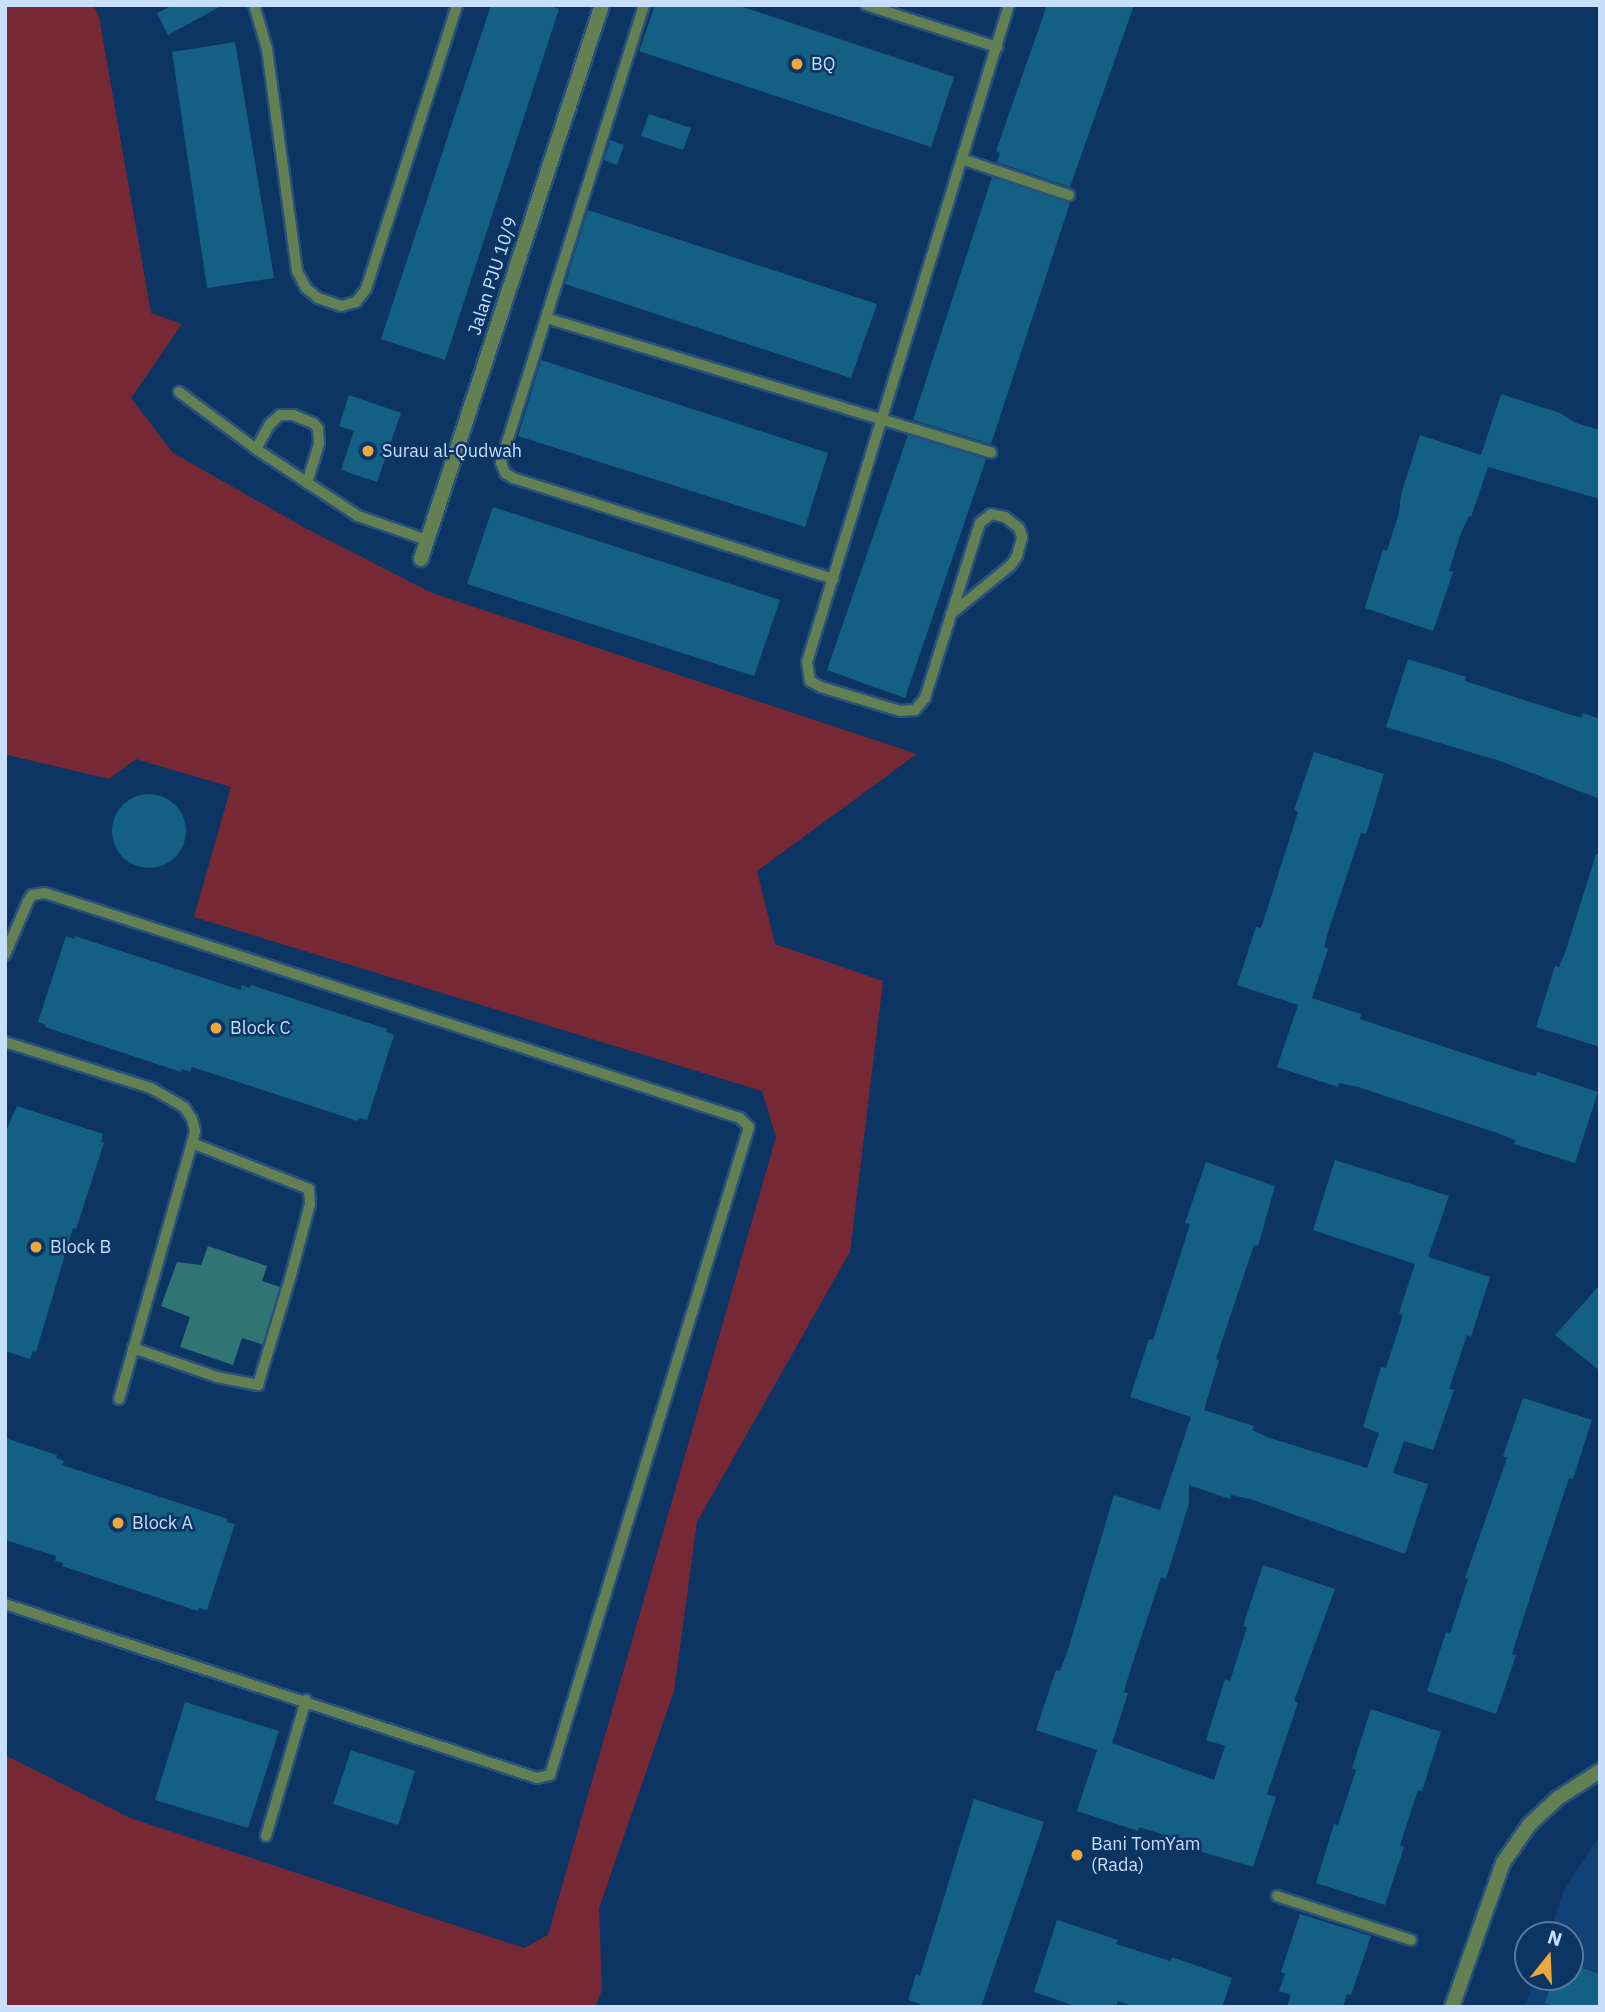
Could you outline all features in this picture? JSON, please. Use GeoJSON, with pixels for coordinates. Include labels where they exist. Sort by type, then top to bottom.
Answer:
{"type":"FeatureCollection","features":[{"type":"Feature","properties":{"kind":"street","name":"Jalan PJU 10/9"},"geometry":{"type":"LineString","coordinates":[[421,559],[602,5]]}},
{"type":"Feature","properties":{"kind":"street"},"geometry":{"type":"LineString","coordinates":[[1452,2007],[1503,1863],[1529,1825],[1558,1798],[1600,1771]]}},
{"type":"Feature","properties":{"kind":"lane"},"geometry":{"type":"LineString","coordinates":[[254,5],[267,49],[297,271],[306,288],[318,298],[341,306],[356,302],[366,289],[457,5]]}},
{"type":"Feature","properties":{"kind":"lane"},"geometry":{"type":"LineString","coordinates":[[643,5],[501,462],[505,472],[513,478],[833,579]]}},
{"type":"Feature","properties":{"kind":"lane"},"geometry":{"type":"LineString","coordinates":[[866,5],[996,47]]}},
{"type":"Feature","properties":{"kind":"lane"},"geometry":{"type":"LineString","coordinates":[[951,614],[1011,565],[1017,556],[1021,537],[1019,528],[1005,517],[991,514],[980,523],[951,614],[925,698],[915,710],[900,711],[821,687],[810,681],[807,662],[1009,5]]}},
{"type":"Feature","properties":{"kind":"lane"},"geometry":{"type":"LineString","coordinates":[[962,159],[1069,195]]}},
{"type":"Feature","properties":{"kind":"lane"},"geometry":{"type":"LineString","coordinates":[[546,318],[991,452]]}},
{"type":"Feature","properties":{"kind":"lane"},"geometry":{"type":"LineString","coordinates":[[179,392],[256,449],[358,516],[427,540]]}},
{"type":"Feature","properties":{"kind":"lane"},"geometry":{"type":"LineString","coordinates":[[256,449],[270,424],[280,415],[293,415],[313,423],[318,428],[319,443],[307,482]]}},
{"type":"Feature","properties":{"kind":"lane"},"geometry":{"type":"LineString","coordinates":[[5,955],[28,901],[32,895],[45,893],[740,1118],[749,1127],[550,1775],[537,1778],[306,1700],[5,1604]]}},
{"type":"Feature","properties":{"kind":"lane"},"geometry":{"type":"LineString","coordinates":[[5,1042],[151,1088],[184,1107],[192,1119],[195,1131],[192,1143],[119,1399]]}},
{"type":"Feature","properties":{"kind":"lane"},"geometry":{"type":"LineString","coordinates":[[134,1348],[217,1377],[258,1385],[291,1275],[310,1204],[309,1189],[192,1143]]}},
{"type":"Feature","properties":{"kind":"lane"},"geometry":{"type":"LineString","coordinates":[[266,1836],[306,1700]]}},
{"type":"Feature","properties":{"kind":"lane"},"geometry":{"type":"LineString","coordinates":[[1277,1896],[1411,1940]]}},
{"type":"Feature","properties":{"kind":"shaded area"},"geometry":{"type":"Polygon","coordinates":[[[5,5],[93,5],[99,17],[151,313],[182,324],[131,398],[173,453],[305,528],[432,593],[917,754],[757,871],[775,944],[883,981],[850,1252],[697,1522],[674,1691],[599,1908],[602,1990],[595,2007],[5,2007],[5,1755],[130,1818],[524,1948],[548,1935],[776,1137],[762,1091],[194,917],[231,787],[136,759],[109,779],[8,755],[5,761],[5,5]]]}},
{"type":"Feature","properties":{"kind":"shaded area"},"geometry":{"type":"Polygon","coordinates":[[[208,1246],[267,1266],[262,1281],[293,1291],[274,1348],[242,1338],[233,1365],[180,1347],[190,1317],[161,1306],[177,1262],[201,1265],[208,1246]]]}},
{"type":"Feature","properties":{"kind":"shaded area"},"geometry":{"type":"Polygon","coordinates":[[[1600,1835],[1600,2007],[1525,2007],[1530,1991],[1584,1991],[1584,1921],[1554,1921],[1564,1890],[1600,1835]]]}},
{"type":"Feature","properties":{"kind":"building"},"geometry":{"type":"Polygon","coordinates":[[[173,5],[223,5],[168,35],[157,13],[173,5]]]}},
{"type":"Feature","properties":{"kind":"building"},"geometry":{"type":"Polygon","coordinates":[[[491,5],[548,5],[559,9],[445,360],[381,339],[491,5]]]}},
{"type":"Feature","properties":{"kind":"building","name":"BQ"},"geometry":{"type":"Polygon","coordinates":[[[655,5],[737,5],[954,77],[931,147],[639,51],[655,5]]]}},
{"type":"Feature","properties":{"kind":"building"},"geometry":{"type":"Polygon","coordinates":[[[1047,5],[1134,5],[1070,187],[997,162],[1000,153],[996,151],[1047,5]]]}},
{"type":"Feature","properties":{"kind":"building"},"geometry":{"type":"Polygon","coordinates":[[[235,42],[274,278],[207,288],[172,52],[235,42]]]}},
{"type":"Feature","properties":{"kind":"building"},"geometry":{"type":"Polygon","coordinates":[[[649,114],[691,128],[683,150],[641,136],[649,114]]]}},
{"type":"Feature","properties":{"kind":"building"},"geometry":{"type":"Polygon","coordinates":[[[610,140],[624,145],[617,165],[604,160],[610,140]]]}},
{"type":"Feature","properties":{"kind":"building"},"geometry":{"type":"Polygon","coordinates":[[[992,177],[1070,203],[991,444],[913,420],[992,177]]]}},
{"type":"Feature","properties":{"kind":"building"},"geometry":{"type":"Polygon","coordinates":[[[588,210],[877,304],[851,378],[565,284],[588,210]]]}},
{"type":"Feature","properties":{"kind":"building"},"geometry":{"type":"Polygon","coordinates":[[[541,360],[828,453],[805,527],[518,436],[541,360]]]}},
{"type":"Feature","properties":{"kind":"building"},"geometry":{"type":"Polygon","coordinates":[[[1501,394],[1560,413],[1576,423],[1600,430],[1600,499],[1488,467],[1471,517],[1469,516],[1461,533],[1449,571],[1453,572],[1433,631],[1365,608],[1383,549],[1387,551],[1399,513],[1401,494],[1420,435],[1481,455],[1501,394]]]}},
{"type":"Feature","properties":{"kind":"building","name":"Surau al-Qudwah"},"geometry":{"type":"Polygon","coordinates":[[[349,395],[401,413],[377,482],[341,470],[354,431],[339,426],[349,395]]]}},
{"type":"Feature","properties":{"kind":"building"},"geometry":{"type":"Polygon","coordinates":[[[908,435],[986,459],[905,698],[827,670],[908,435]]]}},
{"type":"Feature","properties":{"kind":"building"},"geometry":{"type":"Polygon","coordinates":[[[493,507],[780,600],[754,676],[467,584],[493,507]]]}},
{"type":"Feature","properties":{"kind":"building"},"geometry":{"type":"Polygon","coordinates":[[[1408,659],[1466,677],[1465,681],[1581,718],[1583,713],[1600,719],[1600,799],[1500,761],[1386,727],[1408,659]]]}},
{"type":"Feature","properties":{"kind":"building"},"geometry":{"type":"Polygon","coordinates":[[[1314,752],[1384,774],[1366,834],[1361,833],[1329,929],[1324,947],[1328,949],[1312,998],[1361,1014],[1360,1019],[1378,1025],[1518,1071],[1536,1076],[1537,1072],[1598,1092],[1575,1163],[1514,1144],[1515,1140],[1497,1133],[1358,1087],[1339,1083],[1338,1087],[1277,1067],[1298,1005],[1237,985],[1256,927],[1261,928],[1267,910],[1298,812],[1294,810],[1314,752]]]}},
{"type":"Feature","properties":{"kind":"building"},"geometry":{"type":"Polygon","coordinates":[[[149,794],[170,800],[180,810],[186,831],[180,852],[170,862],[149,868],[128,862],[118,852],[112,831],[118,810],[128,800],[149,794]]]}},
{"type":"Feature","properties":{"kind":"building"},"geometry":{"type":"Polygon","coordinates":[[[1596,854],[1600,854],[1600,1047],[1536,1027],[1555,966],[1559,967],[1566,950],[1596,854]]]}},
{"type":"Feature","properties":{"kind":"building","name":"Block C"},"geometry":{"type":"Polygon","coordinates":[[[66,936],[74,939],[75,936],[241,990],[242,985],[250,988],[251,985],[387,1029],[386,1032],[394,1035],[367,1120],[359,1118],[358,1121],[192,1067],[190,1072],[182,1069],[181,1072],[45,1027],[46,1025],[38,1022],[66,936]]]}},
{"type":"Feature","properties":{"kind":"building","name":"Block B"},"geometry":{"type":"Polygon","coordinates":[[[17,1106],[103,1134],[101,1142],[104,1143],[76,1229],[73,1228],[36,1352],[33,1351],[30,1359],[5,1351],[5,1133],[17,1106]]]}},
{"type":"Feature","properties":{"kind":"building"},"geometry":{"type":"Polygon","coordinates":[[[1335,1160],[1449,1196],[1428,1257],[1490,1277],[1471,1337],[1467,1335],[1449,1389],[1454,1390],[1433,1450],[1404,1441],[1393,1473],[1428,1484],[1405,1554],[1250,1499],[1231,1495],[1230,1499],[1189,1485],[1189,1503],[1166,1579],[1161,1577],[1129,1674],[1124,1692],[1128,1693],[1112,1743],[1214,1780],[1225,1746],[1206,1740],[1225,1679],[1230,1681],[1247,1627],[1243,1626],[1263,1565],[1335,1589],[1294,1701],[1298,1703],[1267,1794],[1276,1797],[1253,1867],[1192,1849],[1193,1844],[1139,1827],[1138,1831],[1077,1811],[1097,1750],[1036,1730],[1056,1670],[1060,1671],[1067,1653],[1114,1495],[1160,1510],[1191,1417],[1130,1397],[1149,1339],[1153,1340],[1165,1303],[1190,1224],[1185,1223],[1206,1162],[1275,1186],[1258,1246],[1254,1245],[1216,1359],[1219,1360],[1204,1410],[1254,1426],[1252,1430],[1270,1438],[1367,1468],[1379,1433],[1363,1427],[1381,1367],[1386,1368],[1403,1315],[1399,1313],[1415,1264],[1313,1230],[1335,1160]]]}},
{"type":"Feature","properties":{"kind":"building"},"geometry":{"type":"Polygon","coordinates":[[[1600,1285],[1600,1371],[1555,1335],[1600,1285]]]}},
{"type":"Feature","properties":{"kind":"building"},"geometry":{"type":"Polygon","coordinates":[[[1523,1398],[1592,1420],[1573,1479],[1569,1478],[1536,1578],[1512,1654],[1516,1655],[1496,1714],[1427,1691],[1446,1632],[1450,1634],[1468,1579],[1465,1578],[1507,1458],[1503,1456],[1523,1398]]]}},
{"type":"Feature","properties":{"kind":"building","name":"Block A"},"geometry":{"type":"Polygon","coordinates":[[[5,1438],[57,1455],[56,1458],[64,1461],[62,1465],[228,1519],[227,1522],[235,1524],[207,1610],[199,1608],[198,1611],[62,1566],[63,1563],[55,1561],[56,1556],[5,1540],[5,1438]]]}},
{"type":"Feature","properties":{"kind":"building"},"geometry":{"type":"Polygon","coordinates":[[[185,1702],[279,1731],[248,1828],[155,1800],[185,1702]]]}},
{"type":"Feature","properties":{"kind":"building"},"geometry":{"type":"Polygon","coordinates":[[[1371,1709],[1441,1732],[1422,1791],[1418,1790],[1400,1845],[1404,1847],[1385,1905],[1316,1883],[1334,1824],[1338,1825],[1356,1770],[1352,1768],[1371,1709]]]}},
{"type":"Feature","properties":{"kind":"building"},"geometry":{"type":"Polygon","coordinates":[[[351,1750],[415,1771],[398,1825],[333,1804],[351,1750]]]}},
{"type":"Feature","properties":{"kind":"building"},"geometry":{"type":"Polygon","coordinates":[[[974,1799],[1044,1822],[981,2007],[919,2007],[920,2004],[908,2000],[916,1974],[920,1976],[974,1799]]]}},
{"type":"Feature","properties":{"kind":"building"},"geometry":{"type":"Polygon","coordinates":[[[1300,1914],[1371,1936],[1351,1995],[1347,1994],[1343,2007],[1287,2007],[1291,1995],[1279,1991],[1285,1974],[1281,1972],[1300,1914]]]}},
{"type":"Feature","properties":{"kind":"building"},"geometry":{"type":"Polygon","coordinates":[[[1057,1920],[1118,1940],[1116,1944],[1170,1961],[1172,1957],[1232,1978],[1222,2007],[1134,2007],[1118,2001],[1116,2007],[1078,2007],[1034,1992],[1057,1920]]]}},
{"type":"Feature","properties":{"kind":"building"},"geometry":{"type":"Polygon","coordinates":[[[1584,1969],[1600,1974],[1600,2007],[1557,2007],[1545,2003],[1549,1991],[1584,1991],[1584,1969]]]}},
{"type":"Feature","properties":{"kind":"place","name":"BQ"},"geometry":{"type":"Point","coordinates":[797,64]}},
{"type":"Feature","properties":{"kind":"place","name":"Surau al-Qudwah"},"geometry":{"type":"Point","coordinates":[368,451]}},
{"type":"Feature","properties":{"kind":"place","name":"Block C"},"geometry":{"type":"Point","coordinates":[216,1028]}},
{"type":"Feature","properties":{"kind":"place","name":"Block B"},"geometry":{"type":"Point","coordinates":[36,1247]}},
{"type":"Feature","properties":{"kind":"place","name":"Block A"},"geometry":{"type":"Point","coordinates":[118,1523]}},
{"type":"Feature","properties":{"kind":"place","name":"Bani TomYam (Rada)"},"geometry":{"type":"Point","coordinates":[1077,1855]}}]}
